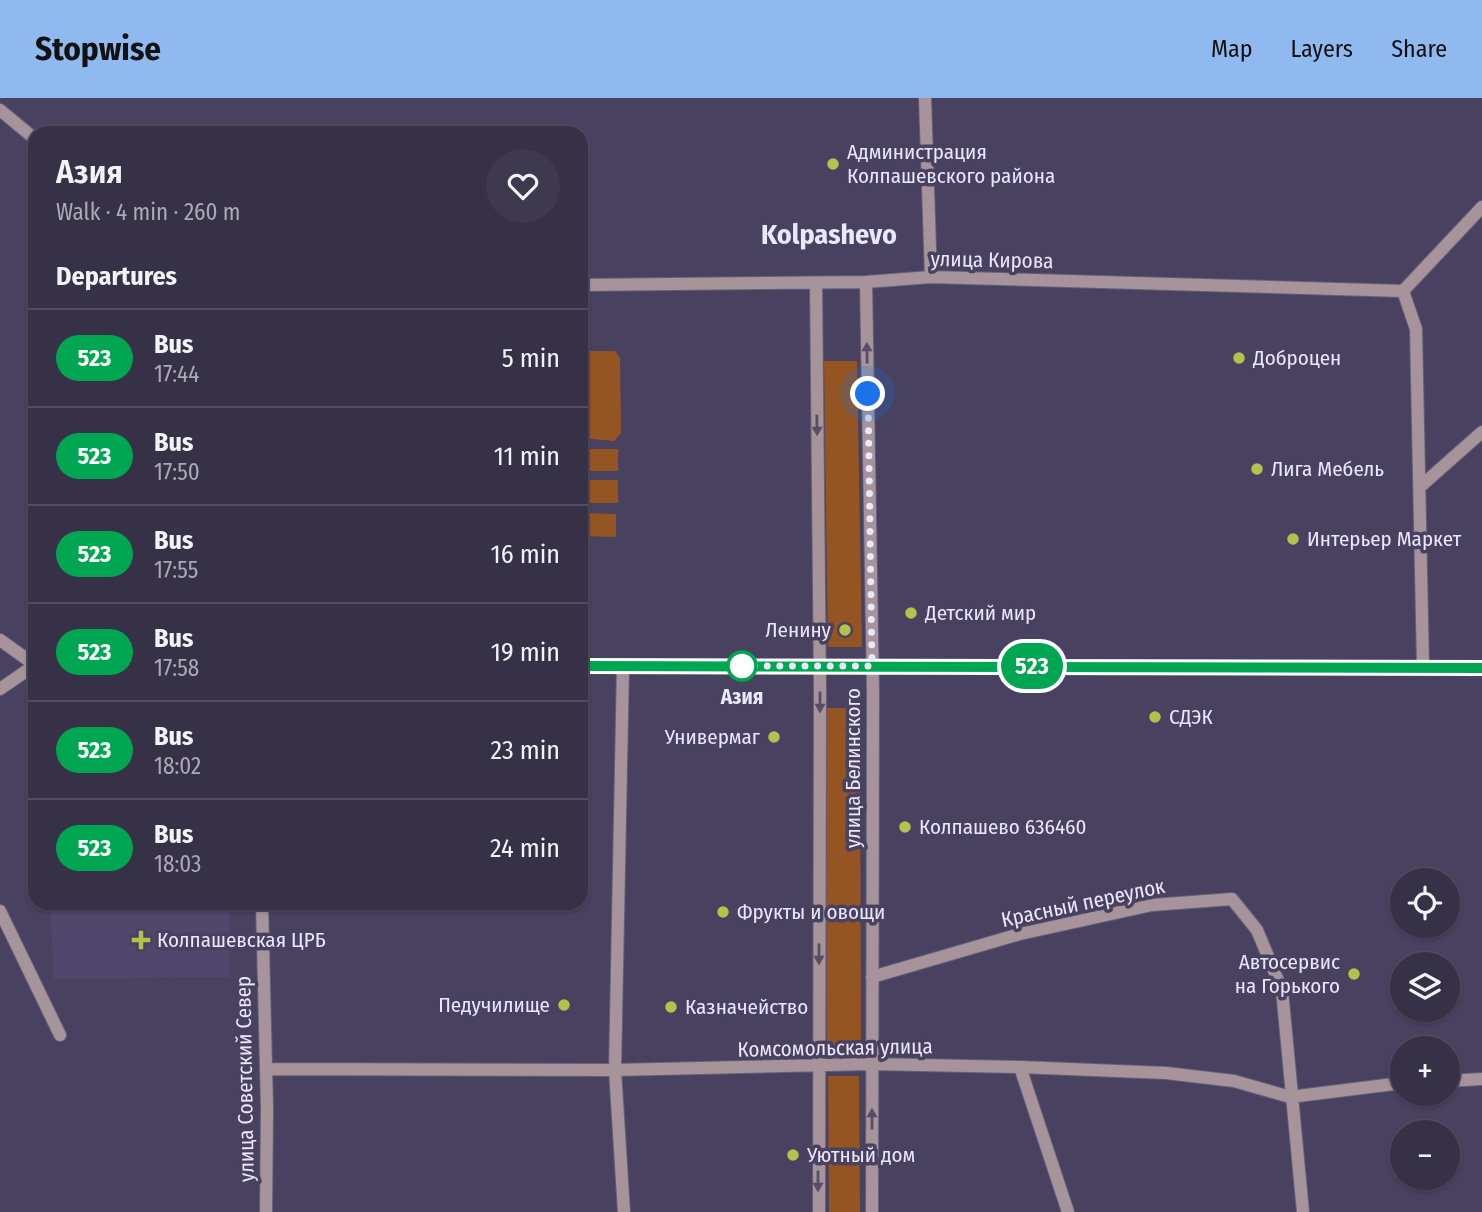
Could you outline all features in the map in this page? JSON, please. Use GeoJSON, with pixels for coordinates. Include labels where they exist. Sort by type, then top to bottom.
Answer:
{"type":"FeatureCollection","features":[{"type":"Feature","properties":{"kind":"street"},"geometry":{"type":"LineString","coordinates":[[925,98],[931,277]]}},
{"type":"Feature","properties":{"kind":"street"},"geometry":{"type":"LineString","coordinates":[[0,110],[28,133]]}},
{"type":"Feature","properties":{"kind":"street"},"geometry":{"type":"LineString","coordinates":[[1423,667],[1416,329],[1403,291],[1482,207]]}},
{"type":"Feature","properties":{"kind":"street","name":"улица Кирова"},"geometry":{"type":"LineString","coordinates":[[588,285],[866,282],[931,277],[1403,291]]}},
{"type":"Feature","properties":{"kind":"street","name":"улица Белинского"},"geometry":{"type":"LineString","coordinates":[[866,282],[872,666],[872,1212]]}},
{"type":"Feature","properties":{"kind":"street","name":"улица Белинского"},"geometry":{"type":"LineString","coordinates":[[816,283],[820,666],[818,1212]]}},
{"type":"Feature","properties":{"kind":"street"},"geometry":{"type":"LineString","coordinates":[[1421,486],[1482,432]]}},
{"type":"Feature","properties":{"kind":"street"},"geometry":{"type":"LineString","coordinates":[[0,640],[28,660]]}},
{"type":"Feature","properties":{"kind":"street"},"geometry":{"type":"LineString","coordinates":[[588,666],[1482,668]]}},
{"type":"Feature","properties":{"kind":"street"},"geometry":{"type":"LineString","coordinates":[[624,666],[615,1070],[620,1104],[624,1212]]}},
{"type":"Feature","properties":{"kind":"street"},"geometry":{"type":"LineString","coordinates":[[0,689],[28,670]]}},
{"type":"Feature","properties":{"kind":"street","name":"Красный переулок"},"geometry":{"type":"LineString","coordinates":[[872,977],[1020,934],[1138,908],[1232,899],[1256,930],[1282,990],[1290,1097],[1303,1212]]}},
{"type":"Feature","properties":{"kind":"street","name":"улица Советский Север"},"geometry":{"type":"LineString","coordinates":[[262,910],[266,1212]]}},
{"type":"Feature","properties":{"kind":"street"},"geometry":{"type":"LineString","coordinates":[[0,911],[60,1035]]}},
{"type":"Feature","properties":{"kind":"street","name":"Комсомольская улица"},"geometry":{"type":"LineString","coordinates":[[266,1069],[615,1070],[871,1064],[1020,1067],[1166,1073],[1234,1082],[1290,1097],[1390,1084]]}},
{"type":"Feature","properties":{"kind":"street"},"geometry":{"type":"LineString","coordinates":[[1020,1067],[1068,1212]]}},
{"type":"Feature","properties":{"kind":"street"},"geometry":{"type":"LineString","coordinates":[[1460,1080],[1482,1079]]}},
{"type":"Feature","properties":{"kind":"shaded area"},"geometry":{"type":"Polygon","coordinates":[[[588,351],[615,351],[620,358],[621,433],[614,441],[588,439],[588,351]]]}},
{"type":"Feature","properties":{"kind":"shaded area"},"geometry":{"type":"Polygon","coordinates":[[[824,361],[857,361],[862,647],[828,647],[824,361]]]}},
{"type":"Feature","properties":{"kind":"shaded area"},"geometry":{"type":"Polygon","coordinates":[[[588,449],[618,449],[618,471],[588,471],[588,449]]]}},
{"type":"Feature","properties":{"kind":"shaded area"},"geometry":{"type":"Polygon","coordinates":[[[588,480],[618,480],[618,503],[588,503],[588,480]]]}},
{"type":"Feature","properties":{"kind":"shaded area"},"geometry":{"type":"Polygon","coordinates":[[[588,513],[616,514],[616,537],[588,536],[588,513]]]}},
{"type":"Feature","properties":{"kind":"shaded area"},"geometry":{"type":"Polygon","coordinates":[[[826,708],[860,708],[861,1058],[827,1058],[826,708]]]}},
{"type":"Feature","properties":{"kind":"shaded area","name":"Колпашевская ЦРБ"},"geometry":{"type":"Polygon","coordinates":[[[50,910],[230,910],[230,977],[54,979],[50,910]]]}},
{"type":"Feature","properties":{"kind":"shaded area"},"geometry":{"type":"Polygon","coordinates":[[[828,1076],[859,1076],[860,1212],[829,1212],[828,1076]]]}},
{"type":"Feature","properties":{"kind":"bus line","name":"523"},"geometry":{"type":"LineString","coordinates":[[588,666],[1482,668]]}},
{"type":"Feature","properties":{"kind":"place","name":"Администрация Колпашевского района"},"geometry":{"type":"Point","coordinates":[833,164]}},
{"type":"Feature","properties":{"kind":"place","name":"Доброцен"},"geometry":{"type":"Point","coordinates":[1239,358]}},
{"type":"Feature","properties":{"kind":"place","name":"Лига Мебель"},"geometry":{"type":"Point","coordinates":[1257,469]}},
{"type":"Feature","properties":{"kind":"place","name":"Интерьер Маркет"},"geometry":{"type":"Point","coordinates":[1293,539]}},
{"type":"Feature","properties":{"kind":"place","name":"Детский мир"},"geometry":{"type":"Point","coordinates":[911,613]}},
{"type":"Feature","properties":{"kind":"place","name":"Ленину"},"geometry":{"type":"Point","coordinates":[845,630]}},
{"type":"Feature","properties":{"kind":"place","name":"Азия"},"geometry":{"type":"Point","coordinates":[742,666]}},
{"type":"Feature","properties":{"kind":"place","name":"СДЭК"},"geometry":{"type":"Point","coordinates":[1155,717]}},
{"type":"Feature","properties":{"kind":"place","name":"Универмаг"},"geometry":{"type":"Point","coordinates":[774,737]}},
{"type":"Feature","properties":{"kind":"place","name":"Колпашево 636460"},"geometry":{"type":"Point","coordinates":[905,827]}},
{"type":"Feature","properties":{"kind":"place","name":"Фрукты и овощи"},"geometry":{"type":"Point","coordinates":[723,912]}},
{"type":"Feature","properties":{"kind":"place","name":"Колпашевская ЦРБ"},"geometry":{"type":"Point","coordinates":[141,940]}},
{"type":"Feature","properties":{"kind":"place","name":"Автосервис на Горького"},"geometry":{"type":"Point","coordinates":[1354,974]}},
{"type":"Feature","properties":{"kind":"place","name":"Педучилище"},"geometry":{"type":"Point","coordinates":[564,1005]}},
{"type":"Feature","properties":{"kind":"place","name":"Казначейство"},"geometry":{"type":"Point","coordinates":[671,1007]}},
{"type":"Feature","properties":{"kind":"place","name":"Уютный дом"},"geometry":{"type":"Point","coordinates":[793,1155]}},
{"type":"Feature","properties":{"kind":"district","name":"Kolpashevo"},"geometry":{"type":"Point","coordinates":[829,234]}},
{"type":"Feature","properties":{"kind":"route"},"geometry":{"type":"LineString","coordinates":[[742,666],[872,666],[868,394]]}}]}
